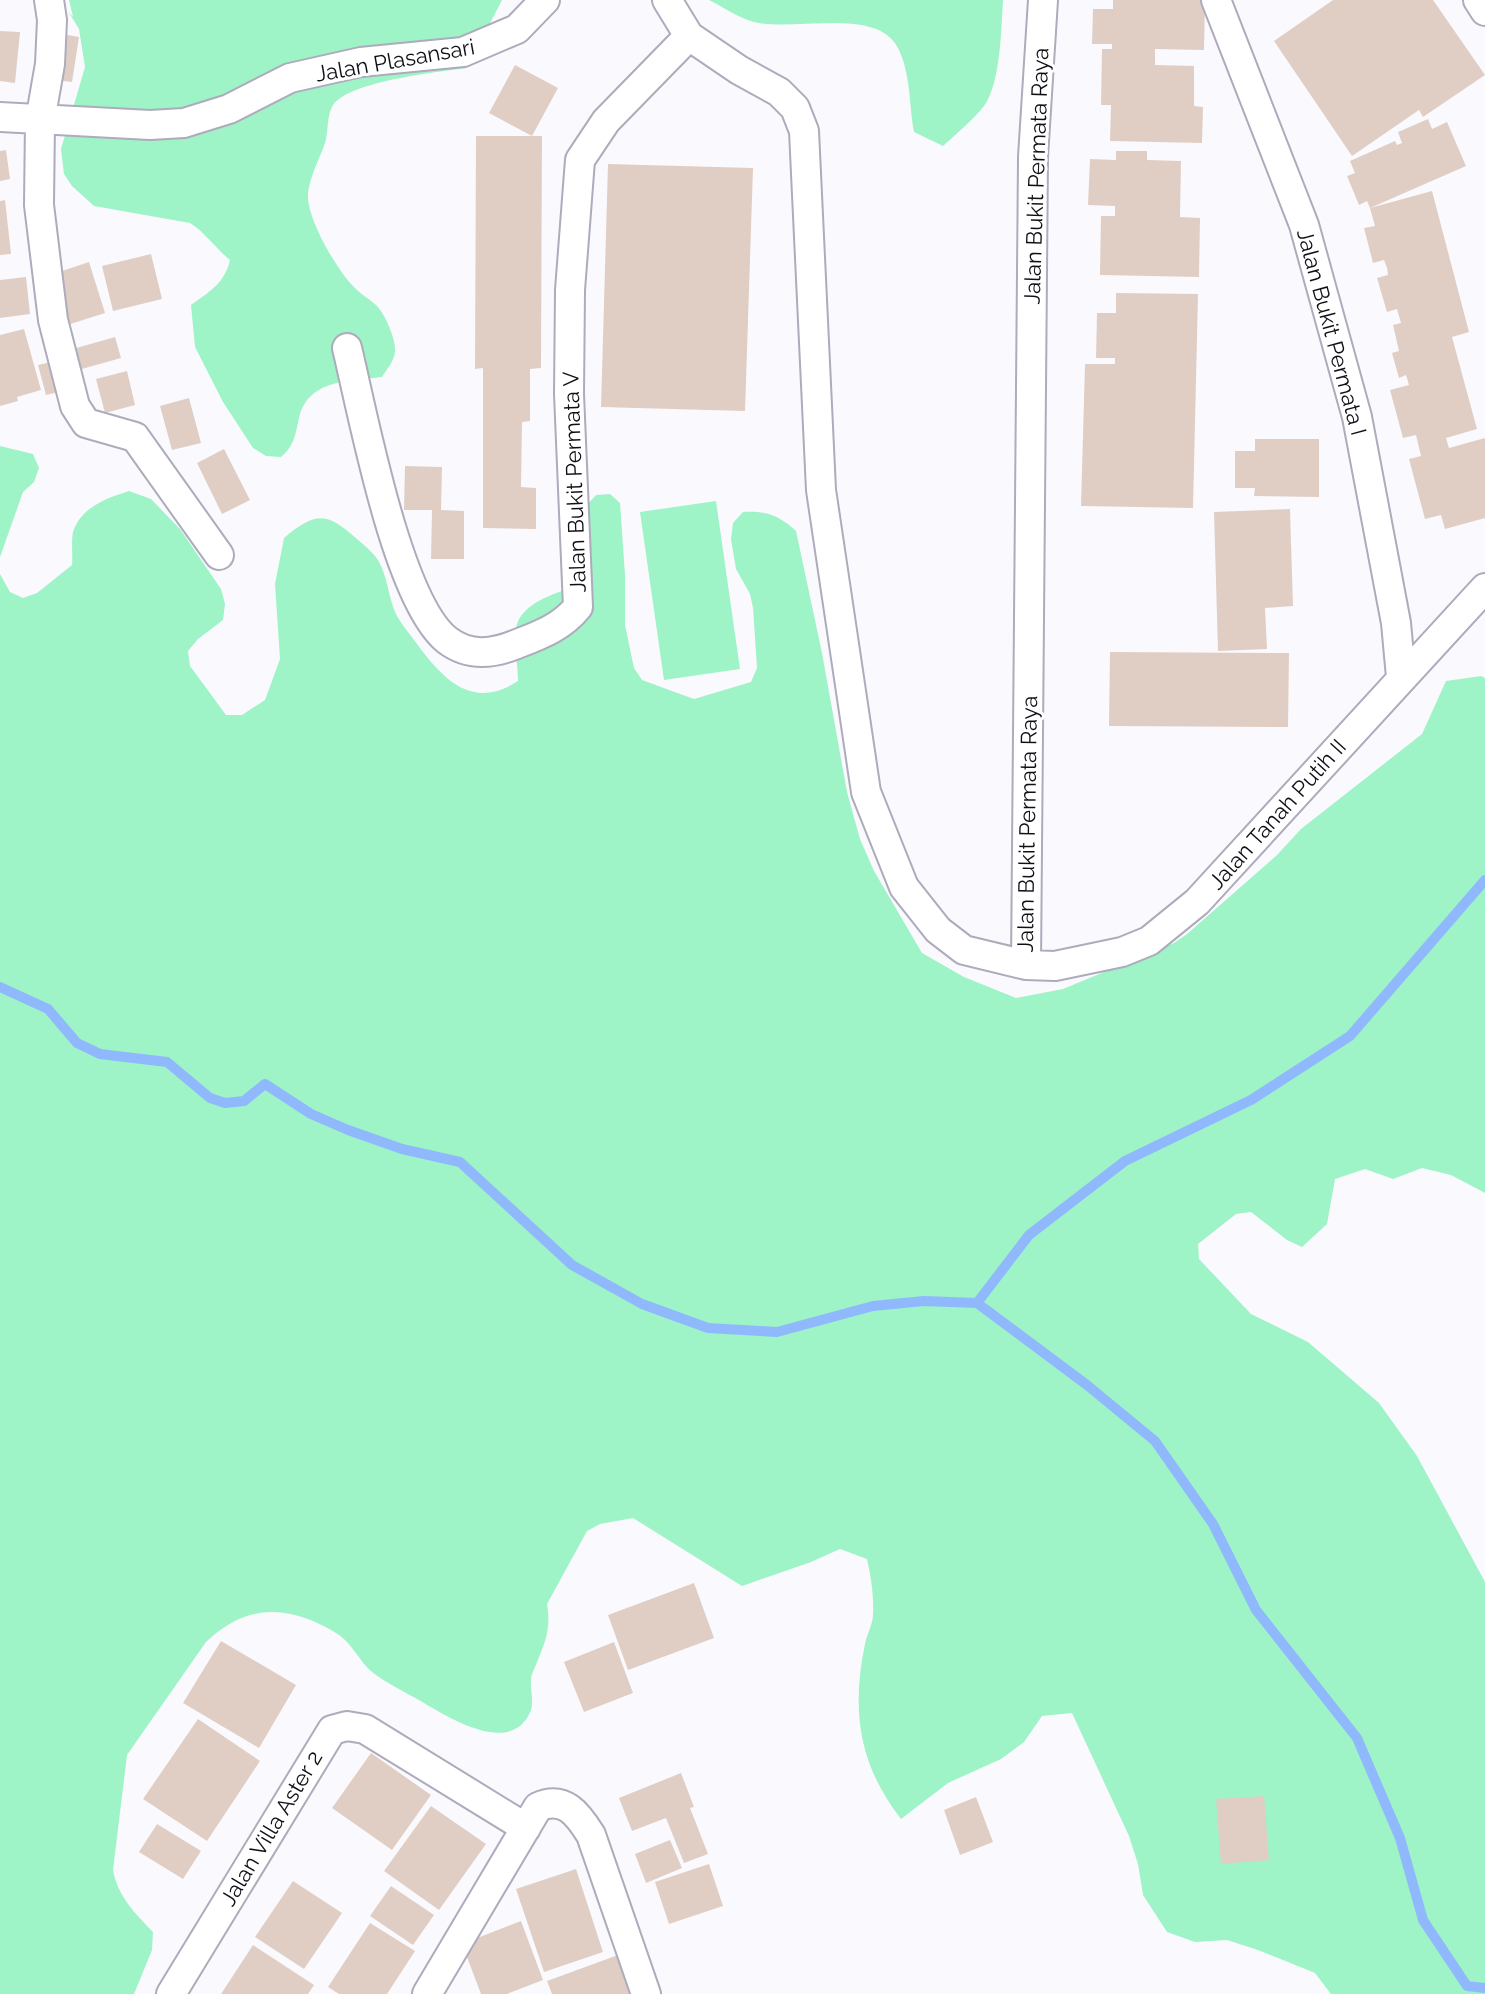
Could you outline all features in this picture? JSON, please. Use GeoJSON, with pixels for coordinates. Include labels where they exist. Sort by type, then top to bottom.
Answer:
{"type":"FeatureCollection","features":[{"type":"Feature","properties":{"kind":"street"},"geometry":{"type":"LineString","coordinates":[[49,0],[52,20],[50,64],[40,121],[39,205],[53,320],[75,406],[86,423],[135,437],[219,555]]}},
{"type":"Feature","properties":{"kind":"street","name":"Jalan Plasansari"},"geometry":{"type":"LineString","coordinates":[[0,117],[150,125],[184,123],[229,109],[290,78],[361,62],[463,52],[517,29],[545,0]]}},
{"type":"Feature","properties":{"kind":"street","name":"Jalan Bukit Permata Raya"},"geometry":{"type":"LineString","coordinates":[[667,0],[689,36],[739,70],[779,92],[795,108],[804,131],[821,490],[866,792],[904,887],[938,930],[964,950],[1026,965],[1033,157],[1043,0]]}},
{"type":"Feature","properties":{"kind":"street","name":"Jalan Bukit Permata I"},"geometry":{"type":"LineString","coordinates":[[1216,0],[1304,225],[1357,417],[1394,609],[1401,677]]}},
{"type":"Feature","properties":{"kind":"street"},"geometry":{"type":"LineString","coordinates":[[1478,0],[1485,11]]}},
{"type":"Feature","properties":{"kind":"street","name":"Jalan Bukit Permata V"},"geometry":{"type":"LineString","coordinates":[[347,348],[368,438],[413,592],[446,640],[462,649],[480,653],[501,650],[563,622],[578,607],[569,394],[570,290],[580,160],[606,121],[689,36]]}},
{"type":"Feature","properties":{"kind":"street","name":"Jalan Tanah Putih II"},"geometry":{"type":"LineString","coordinates":[[1026,965],[1055,966],[1122,952],[1149,941],[1197,902],[1485,588]]}},
{"type":"Feature","properties":{"kind":"street","name":"Jalan Villa Aster 2"},"geometry":{"type":"LineString","coordinates":[[171,1994],[332,1730],[347,1726],[365,1729],[526,1828]]}},
{"type":"Feature","properties":{"kind":"street"},"geometry":{"type":"LineString","coordinates":[[430,1992],[538,1807],[546,1803],[567,1805],[580,1817],[591,1835],[646,1994]]}},
{"type":"Feature","properties":{"kind":"green space"},"geometry":{"type":"Polygon","coordinates":[[[69,0],[502,0],[467,68],[375,84],[342,97],[331,109],[326,141],[309,187],[312,215],[323,242],[345,277],[383,314],[395,344],[395,353],[382,377],[332,384],[311,396],[304,405],[292,444],[281,457],[266,456],[253,448],[223,402],[195,347],[191,305],[220,281],[230,260],[190,223],[94,206],[64,174],[61,149],[85,67],[79,29],[68,11],[73,17],[69,0]]]}},
{"type":"Feature","properties":{"kind":"green space"},"geometry":{"type":"Polygon","coordinates":[[[709,0],[1003,0],[999,55],[990,96],[969,122],[943,146],[914,132],[905,68],[898,48],[887,35],[853,24],[754,22],[709,0]]]}},
{"type":"Feature","properties":{"kind":"green space"},"geometry":{"type":"Polygon","coordinates":[[[0,446],[33,454],[39,468],[34,482],[23,492],[0,557],[0,446]]]}},
{"type":"Feature","properties":{"kind":"green space"},"geometry":{"type":"Polygon","coordinates":[[[129,491],[151,499],[180,529],[221,589],[225,604],[223,620],[188,651],[190,666],[226,715],[242,715],[265,700],[280,659],[275,584],[284,538],[313,519],[321,518],[337,524],[371,551],[383,572],[396,614],[427,657],[460,687],[486,693],[518,681],[515,636],[522,615],[538,601],[591,581],[587,505],[596,495],[610,494],[620,503],[625,625],[634,668],[642,680],[694,699],[751,682],[757,668],[753,608],[750,594],[736,569],[731,539],[733,523],[743,512],[765,513],[784,521],[796,531],[847,792],[860,839],[874,871],[922,953],[964,977],[1016,998],[1063,989],[1174,943],[1277,855],[1301,829],[1422,734],[1446,681],[1485,678],[1485,1193],[1451,1175],[1422,1168],[1393,1179],[1365,1169],[1335,1179],[1327,1224],[1302,1247],[1287,1240],[1251,1212],[1236,1214],[1198,1244],[1199,1259],[1251,1314],[1308,1342],[1379,1403],[1417,1456],[1485,1582],[1485,1994],[1331,1994],[1315,1973],[1258,1950],[1227,1940],[1195,1942],[1167,1932],[1143,1895],[1129,1836],[1072,1713],[1042,1716],[1024,1742],[1001,1759],[948,1783],[901,1819],[887,1799],[867,1758],[859,1715],[861,1669],[873,1607],[867,1559],[840,1549],[742,1586],[633,1518],[600,1524],[587,1531],[547,1604],[547,1634],[531,1678],[531,1710],[522,1724],[509,1731],[494,1733],[478,1729],[445,1715],[377,1676],[339,1635],[306,1618],[282,1613],[258,1613],[226,1626],[206,1642],[127,1755],[113,1870],[123,1896],[153,1932],[152,1950],[134,1994],[0,1994],[0,574],[10,592],[23,598],[37,593],[72,565],[73,532],[82,516],[104,500],[129,491]]]}},
{"type":"Feature","properties":{"kind":"green space"},"geometry":{"type":"Polygon","coordinates":[[[716,501],[740,669],[664,680],[640,512],[716,501]]]}},
{"type":"Feature","properties":{"kind":"building"},"geometry":{"type":"Polygon","coordinates":[[[1113,0],[1205,0],[1204,50],[1155,49],[1155,65],[1194,66],[1194,106],[1203,107],[1202,143],[1110,141],[1111,105],[1101,105],[1102,49],[1112,49],[1112,44],[1092,44],[1093,9],[1113,9],[1113,0]]]}},
{"type":"Feature","properties":{"kind":"building"},"geometry":{"type":"Polygon","coordinates":[[[1333,0],[1433,0],[1485,75],[1423,117],[1419,110],[1352,156],[1274,41],[1333,0]]]}},
{"type":"Feature","properties":{"kind":"building"},"geometry":{"type":"Polygon","coordinates":[[[0,31],[20,32],[15,83],[0,81],[0,31]]]}},
{"type":"Feature","properties":{"kind":"building"},"geometry":{"type":"Polygon","coordinates":[[[62,34],[79,37],[72,82],[55,80],[62,34]]]}},
{"type":"Feature","properties":{"kind":"building"},"geometry":{"type":"Polygon","coordinates":[[[515,65],[558,88],[532,136],[489,113],[515,65]]]}},
{"type":"Feature","properties":{"kind":"building"},"geometry":{"type":"Polygon","coordinates":[[[1428,119],[1432,129],[1447,122],[1466,166],[1370,208],[1367,201],[1359,205],[1347,176],[1355,173],[1350,161],[1395,141],[1397,145],[1402,143],[1398,132],[1428,119]]]}},
{"type":"Feature","properties":{"kind":"building"},"geometry":{"type":"Polygon","coordinates":[[[476,136],[542,136],[541,368],[530,369],[530,421],[522,422],[521,487],[536,488],[536,529],[483,528],[483,368],[475,369],[476,136]]]}},
{"type":"Feature","properties":{"kind":"building"},"geometry":{"type":"Polygon","coordinates":[[[6,150],[10,179],[0,181],[0,151],[6,150]]]}},
{"type":"Feature","properties":{"kind":"building"},"geometry":{"type":"Polygon","coordinates":[[[1116,151],[1147,151],[1147,160],[1181,161],[1180,217],[1200,218],[1199,277],[1100,275],[1101,216],[1115,216],[1115,206],[1088,205],[1090,159],[1116,160],[1116,151]]]}},
{"type":"Feature","properties":{"kind":"building"},"geometry":{"type":"Polygon","coordinates":[[[608,164],[753,168],[745,411],[601,407],[608,164]]]}},
{"type":"Feature","properties":{"kind":"building"},"geometry":{"type":"Polygon","coordinates":[[[1432,191],[1469,332],[1452,337],[1477,429],[1446,438],[1449,448],[1485,438],[1485,518],[1445,529],[1441,515],[1425,519],[1409,459],[1421,456],[1416,435],[1403,438],[1390,390],[1409,385],[1406,375],[1399,378],[1392,353],[1399,351],[1393,325],[1401,323],[1397,309],[1387,312],[1377,278],[1388,275],[1387,268],[1384,260],[1373,263],[1364,228],[1375,226],[1370,208],[1432,191]]]}},
{"type":"Feature","properties":{"kind":"building"},"geometry":{"type":"Polygon","coordinates":[[[5,200],[11,254],[0,255],[0,201],[5,200]]]}},
{"type":"Feature","properties":{"kind":"building"},"geometry":{"type":"Polygon","coordinates":[[[151,254],[162,299],[113,311],[102,266],[151,254]]]}},
{"type":"Feature","properties":{"kind":"building"},"geometry":{"type":"Polygon","coordinates":[[[89,262],[105,313],[61,327],[50,275],[89,262]]]}},
{"type":"Feature","properties":{"kind":"building"},"geometry":{"type":"Polygon","coordinates":[[[26,277],[30,314],[0,318],[0,280],[26,277]]]}},
{"type":"Feature","properties":{"kind":"building"},"geometry":{"type":"Polygon","coordinates":[[[1116,293],[1198,294],[1193,508],[1081,506],[1085,364],[1115,364],[1115,358],[1096,358],[1097,313],[1116,313],[1116,293]]]}},
{"type":"Feature","properties":{"kind":"building"},"geometry":{"type":"Polygon","coordinates":[[[24,329],[41,390],[0,406],[0,335],[24,329]]]}},
{"type":"Feature","properties":{"kind":"building"},"geometry":{"type":"Polygon","coordinates":[[[115,337],[121,358],[71,372],[66,351],[115,337]]]}},
{"type":"Feature","properties":{"kind":"building"},"geometry":{"type":"Polygon","coordinates":[[[60,360],[67,390],[46,395],[38,365],[60,360]]]}},
{"type":"Feature","properties":{"kind":"building"},"geometry":{"type":"Polygon","coordinates":[[[127,371],[135,405],[105,413],[96,379],[127,371]]]}},
{"type":"Feature","properties":{"kind":"building"},"geometry":{"type":"Polygon","coordinates":[[[189,398],[201,443],[172,450],[160,406],[189,398]]]}},
{"type":"Feature","properties":{"kind":"building"},"geometry":{"type":"Polygon","coordinates":[[[1255,439],[1319,439],[1319,497],[1254,496],[1255,488],[1235,488],[1235,451],[1255,451],[1255,439]]]}},
{"type":"Feature","properties":{"kind":"building"},"geometry":{"type":"Polygon","coordinates":[[[224,449],[250,500],[222,514],[197,463],[224,449]]]}},
{"type":"Feature","properties":{"kind":"building"},"geometry":{"type":"Polygon","coordinates":[[[405,466],[442,467],[441,510],[464,511],[464,559],[431,559],[432,510],[404,510],[405,466]]]}},
{"type":"Feature","properties":{"kind":"building"},"geometry":{"type":"Polygon","coordinates":[[[1290,509],[1293,606],[1265,608],[1267,649],[1218,651],[1214,512],[1290,509]]]}},
{"type":"Feature","properties":{"kind":"building"},"geometry":{"type":"Polygon","coordinates":[[[1110,652],[1289,653],[1288,727],[1109,726],[1110,652]]]}},
{"type":"Feature","properties":{"kind":"building"},"geometry":{"type":"Polygon","coordinates":[[[694,1583],[714,1638],[628,1670],[608,1615],[694,1583]]]}},
{"type":"Feature","properties":{"kind":"building"},"geometry":{"type":"Polygon","coordinates":[[[221,1641],[296,1685],[259,1748],[183,1703],[221,1641]]]}},
{"type":"Feature","properties":{"kind":"building"},"geometry":{"type":"Polygon","coordinates":[[[614,1642],[633,1693],[584,1712],[564,1662],[614,1642]]]}},
{"type":"Feature","properties":{"kind":"building"},"geometry":{"type":"Polygon","coordinates":[[[198,1719],[260,1761],[207,1841],[143,1799],[198,1719]]]}},
{"type":"Feature","properties":{"kind":"building"},"geometry":{"type":"Polygon","coordinates":[[[371,1753],[431,1795],[392,1850],[332,1808],[371,1753]]]}},
{"type":"Feature","properties":{"kind":"building"},"geometry":{"type":"Polygon","coordinates":[[[681,1773],[694,1807],[690,1808],[708,1854],[684,1863],[666,1818],[632,1831],[619,1798],[681,1773]]]}},
{"type":"Feature","properties":{"kind":"building"},"geometry":{"type":"Polygon","coordinates":[[[1264,1796],[1269,1860],[1221,1864],[1216,1799],[1264,1796]]]}},
{"type":"Feature","properties":{"kind":"building"},"geometry":{"type":"Polygon","coordinates":[[[976,1797],[993,1842],[960,1855],[944,1810],[976,1797]]]}},
{"type":"Feature","properties":{"kind":"building"},"geometry":{"type":"Polygon","coordinates":[[[431,1806],[486,1844],[439,1910],[384,1871],[431,1806]]]}},
{"type":"Feature","properties":{"kind":"building"},"geometry":{"type":"Polygon","coordinates":[[[157,1824],[201,1851],[183,1879],[139,1852],[157,1824]]]}},
{"type":"Feature","properties":{"kind":"building"},"geometry":{"type":"Polygon","coordinates":[[[670,1840],[682,1868],[646,1883],[635,1854],[670,1840]]]}},
{"type":"Feature","properties":{"kind":"building"},"geometry":{"type":"Polygon","coordinates":[[[709,1864],[723,1906],[669,1924],[655,1882],[709,1864]]]}},
{"type":"Feature","properties":{"kind":"building"},"geometry":{"type":"Polygon","coordinates":[[[576,1869],[603,1952],[544,1972],[516,1889],[576,1869]]]}},
{"type":"Feature","properties":{"kind":"building"},"geometry":{"type":"Polygon","coordinates":[[[293,1881],[342,1913],[304,1969],[255,1937],[293,1881]]]}},
{"type":"Feature","properties":{"kind":"building"},"geometry":{"type":"Polygon","coordinates":[[[391,1886],[434,1915],[413,1945],[370,1916],[391,1886]]]}},
{"type":"Feature","properties":{"kind":"building"},"geometry":{"type":"Polygon","coordinates":[[[521,1921],[543,1980],[507,1994],[481,1994],[462,1944],[521,1921]]]}},
{"type":"Feature","properties":{"kind":"building"},"geometry":{"type":"Polygon","coordinates":[[[370,1923],[415,1951],[387,1994],[339,1994],[328,1987],[370,1923]]]}},
{"type":"Feature","properties":{"kind":"building"},"geometry":{"type":"Polygon","coordinates":[[[253,1945],[314,1985],[308,1994],[221,1994],[253,1945]]]}},
{"type":"Feature","properties":{"kind":"building"},"geometry":{"type":"Polygon","coordinates":[[[618,1955],[632,1994],[552,1994],[547,1981],[618,1955]]]}},
{"type":"Feature","properties":{"kind":"waterway"},"geometry":{"type":"LineString","coordinates":[[977,1303],[1029,1235],[1125,1161],[1251,1100],[1350,1036],[1485,880]]}},
{"type":"Feature","properties":{"kind":"waterway"},"geometry":{"type":"LineString","coordinates":[[0,987],[48,1009],[77,1043],[100,1054],[167,1062],[210,1098],[225,1103],[244,1101],[265,1084],[311,1114],[348,1130],[402,1149],[460,1162],[572,1265],[642,1304],[708,1328],[777,1332],[873,1306],[924,1301],[977,1303],[1087,1385],[1155,1441],[1213,1524],[1256,1610],[1357,1738],[1400,1838],[1423,1920],[1467,1986],[1485,1988]]}}]}
